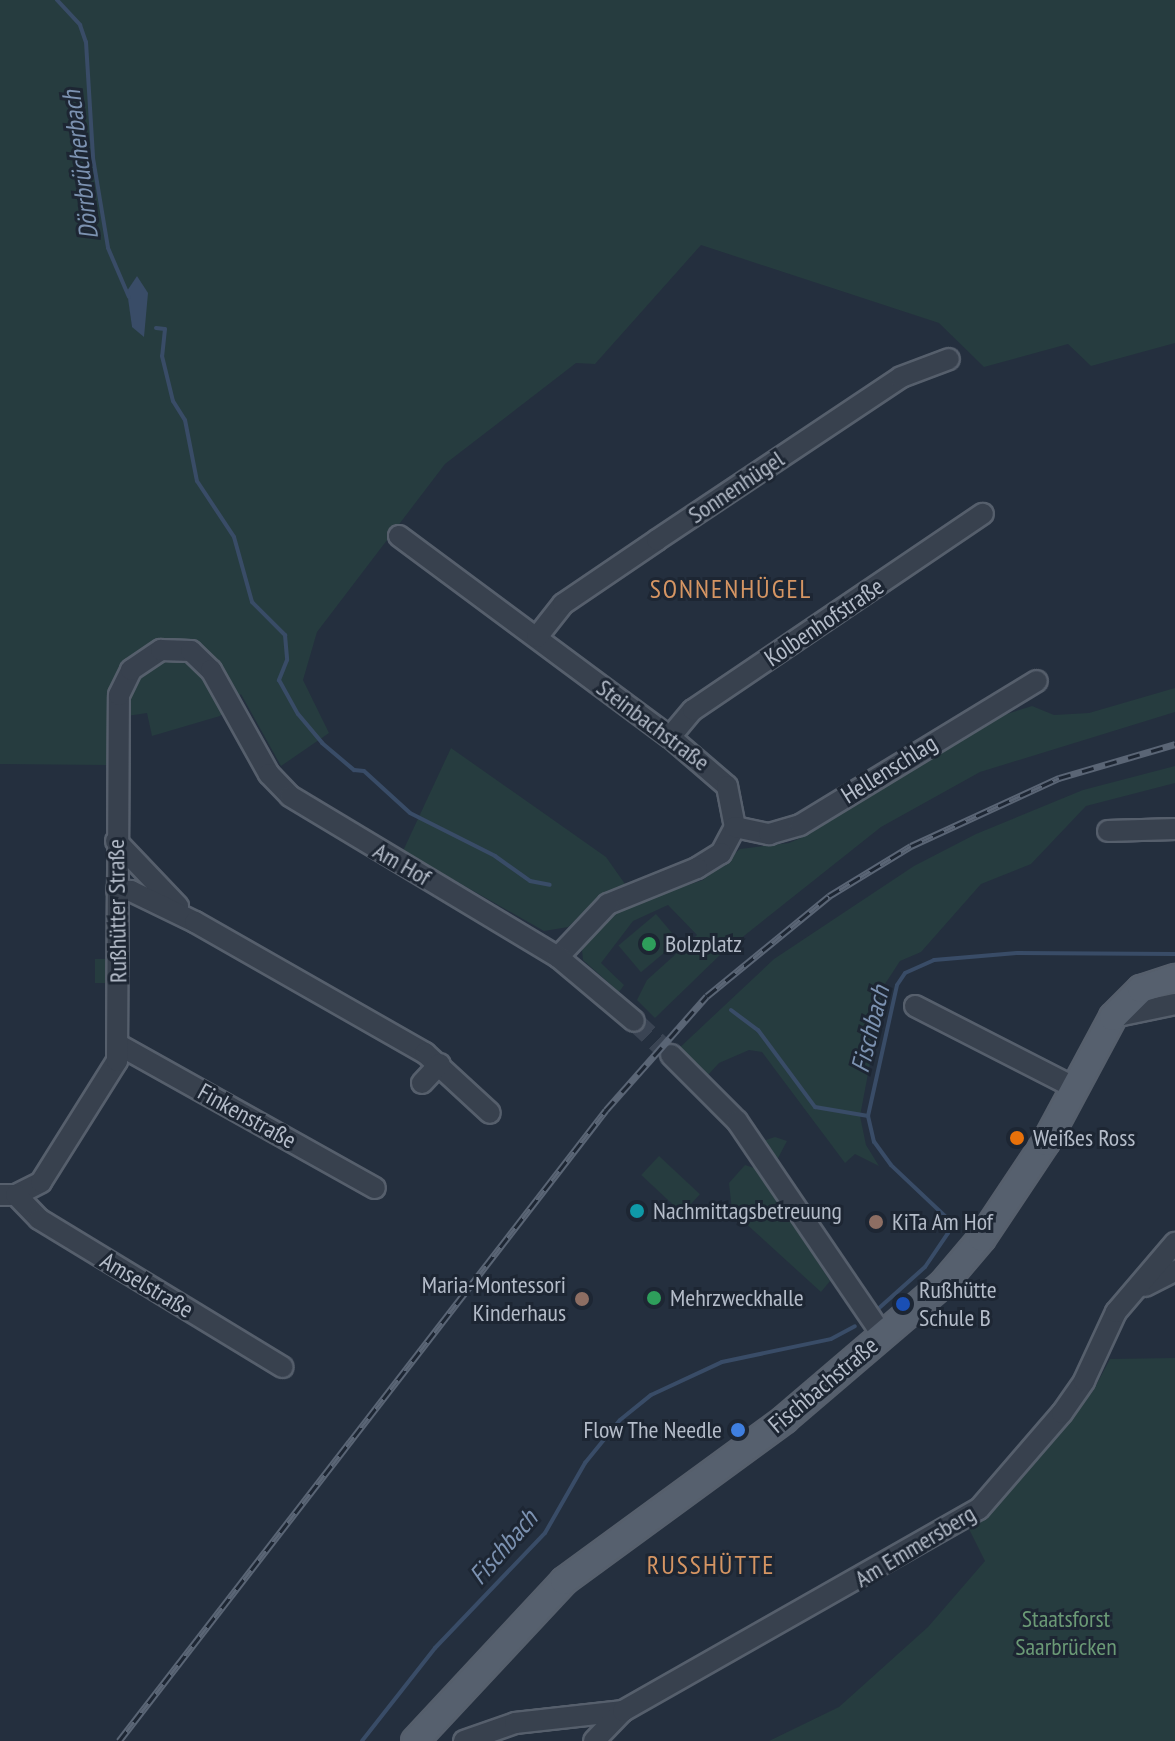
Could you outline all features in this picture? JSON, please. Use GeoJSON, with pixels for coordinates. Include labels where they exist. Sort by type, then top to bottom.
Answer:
{"type":"FeatureCollection","features":[{"type":"Feature","properties":{"kind":"main road","name":"Fischbachstraße"},"geometry":{"type":"LineString","coordinates":[[415,1741],[564,1581],[785,1419],[878,1330],[968,1257],[1075,1088],[1113,1017],[1141,989],[1172,978]]}},
{"type":"Feature","properties":{"kind":"street","name":"Sonnenhügel"},"geometry":{"type":"LineString","coordinates":[[537,637],[563,604],[657,540],[901,377],[949,359]]}},
{"type":"Feature","properties":{"kind":"street","name":"Kolbenhofstraße"},"geometry":{"type":"LineString","coordinates":[[670,737],[693,710],[983,514]]}},
{"type":"Feature","properties":{"kind":"street","name":"Steinbachstraße"},"geometry":{"type":"LineString","coordinates":[[399,536],[670,737],[727,786],[735,827]]}},
{"type":"Feature","properties":{"kind":"street","name":"Rußhütter Straße"},"geometry":{"type":"LineString","coordinates":[[8,1195],[41,1182],[111,1077],[119,1045],[116,729],[119,695],[131,670],[149,655],[177,649],[191,651],[211,670]]}},
{"type":"Feature","properties":{"kind":"street","name":"Am Hof"},"geometry":{"type":"LineString","coordinates":[[211,670],[269,774],[290,796],[558,957],[634,1021]]}},
{"type":"Feature","properties":{"kind":"street","name":"Hellenschlag"},"geometry":{"type":"LineString","coordinates":[[735,827],[769,834],[800,825],[1037,681]]}},
{"type":"Feature","properties":{"kind":"street"},"geometry":{"type":"LineString","coordinates":[[558,957],[608,904],[697,868],[721,853],[735,827]]}},
{"type":"Feature","properties":{"kind":"street"},"geometry":{"type":"LineString","coordinates":[[1108,831],[1175,829]]}},
{"type":"Feature","properties":{"kind":"street"},"geometry":{"type":"LineString","coordinates":[[116,841],[195,922]]}},
{"type":"Feature","properties":{"kind":"street"},"geometry":{"type":"LineString","coordinates":[[117,890],[131,891],[195,922],[440,1064],[490,1113]]}},
{"type":"Feature","properties":{"kind":"street"},"geometry":{"type":"LineString","coordinates":[[1113,1017],[1175,1004]]}},
{"type":"Feature","properties":{"kind":"street"},"geometry":{"type":"LineString","coordinates":[[915,1006],[1075,1088]]}},
{"type":"Feature","properties":{"kind":"street","name":"Finkenstraße"},"geometry":{"type":"LineString","coordinates":[[119,1045],[375,1188]]}},
{"type":"Feature","properties":{"kind":"street"},"geometry":{"type":"LineString","coordinates":[[671,1055],[737,1121],[878,1330]]}},
{"type":"Feature","properties":{"kind":"street"},"geometry":{"type":"LineString","coordinates":[[422,1083],[440,1064]]}},
{"type":"Feature","properties":{"kind":"street","name":"Amselstraße"},"geometry":{"type":"LineString","coordinates":[[8,1195],[39,1219],[282,1367]]}},
{"type":"Feature","properties":{"kind":"street","name":"Am Emmersberg"},"geometry":{"type":"LineString","coordinates":[[594,1741],[623,1711],[979,1509],[1069,1402],[1104,1330],[1175,1243]]}},
{"type":"Feature","properties":{"kind":"street","name":"Am Emmersberg"},"geometry":{"type":"LineString","coordinates":[[1129,1297],[1175,1271]]}},
{"type":"Feature","properties":{"kind":"street","name":"Am Emmersberg"},"geometry":{"type":"LineString","coordinates":[[464,1741],[515,1723],[623,1711]]}},
{"type":"Feature","properties":{"kind":"green space"},"geometry":{"type":"Polygon","coordinates":[[[0,0],[1175,0],[1175,343],[1091,366],[1068,344],[984,367],[939,323],[701,245],[595,364],[576,363],[445,464],[317,632],[303,680],[329,733],[281,766],[241,694],[220,716],[152,736],[147,713],[107,719],[107,765],[0,764],[0,0]],[[137,276],[128,291],[132,327],[145,327],[137,276]]]}},
{"type":"Feature","properties":{"kind":"green space"},"geometry":{"type":"Polygon","coordinates":[[[1175,688],[1175,712],[980,772],[881,827],[720,955],[655,1018],[637,1000],[647,980],[697,935],[668,905],[633,921],[601,963],[624,985],[619,992],[583,960],[582,950],[594,930],[619,908],[703,880],[740,849],[789,843],[805,836],[985,721],[1032,706],[1054,715],[1089,713],[1175,688]]]}},
{"type":"Feature","properties":{"kind":"green space"},"geometry":{"type":"Polygon","coordinates":[[[451,748],[606,857],[625,884],[596,900],[568,927],[544,931],[403,851],[451,748]]]}},
{"type":"Feature","properties":{"kind":"green space"},"geometry":{"type":"Polygon","coordinates":[[[1175,766],[1175,783],[1086,806],[1031,864],[981,884],[921,952],[900,961],[885,984],[860,1116],[866,1145],[879,1166],[855,1154],[845,1163],[762,1052],[749,1050],[719,1063],[707,1076],[675,1052],[774,959],[914,866],[976,834],[1083,790],[1175,766]]]}},
{"type":"Feature","properties":{"kind":"green space","name":"Bolzplatz"},"geometry":{"type":"Polygon","coordinates":[[[656,914],[678,941],[641,972],[618,945],[656,914]]]}},
{"type":"Feature","properties":{"kind":"green space"},"geometry":{"type":"Polygon","coordinates":[[[95,959],[108,959],[108,983],[95,983],[95,959]]]}},
{"type":"Feature","properties":{"kind":"green space"},"geometry":{"type":"Polygon","coordinates":[[[775,1137],[787,1141],[776,1162],[763,1141],[775,1137]]]}},
{"type":"Feature","properties":{"kind":"green space"},"geometry":{"type":"Polygon","coordinates":[[[659,1156],[700,1194],[682,1213],[641,1175],[659,1156]]]}},
{"type":"Feature","properties":{"kind":"green space"},"geometry":{"type":"Polygon","coordinates":[[[745,1165],[757,1169],[830,1281],[821,1292],[732,1211],[729,1183],[745,1165]]]}},
{"type":"Feature","properties":{"kind":"green space","name":"Staatsforst Saarbrücken"},"geometry":{"type":"Polygon","coordinates":[[[1175,1358],[1175,1741],[769,1741],[839,1707],[928,1627],[985,1561],[969,1529],[997,1506],[1093,1391],[1110,1359],[1175,1358]]]}},
{"type":"Feature","properties":{"kind":"water"},"geometry":{"type":"Polygon","coordinates":[[[137,276],[148,293],[144,337],[132,327],[127,291],[137,276]]]}},
{"type":"Feature","properties":{"kind":"waterway","name":"Dörrbrücherbach"},"geometry":{"type":"LineString","coordinates":[[57,0],[80,25],[86,42],[93,158],[108,248],[129,297]]}},
{"type":"Feature","properties":{"kind":"waterway","name":"Dörrbrücherbach"},"geometry":{"type":"LineString","coordinates":[[156,328],[165,329],[162,356],[173,401],[185,420],[197,481],[234,537],[252,602],[285,635],[287,660],[279,680],[298,714],[322,743],[354,770],[364,771],[410,813],[495,856],[530,881],[550,885]]}},
{"type":"Feature","properties":{"kind":"waterway","name":"Fischbach"},"geometry":{"type":"LineString","coordinates":[[878,1309],[925,1267],[948,1233],[947,1218],[891,1165],[874,1142],[868,1116],[897,985],[905,973],[934,960],[1017,953],[1175,954]]}},
{"type":"Feature","properties":{"kind":"waterway","name":"Dörrbrücherbach"},"geometry":{"type":"LineString","coordinates":[[731,1010],[758,1030],[815,1107],[868,1116]]}},
{"type":"Feature","properties":{"kind":"waterway","name":"Fischbach"},"geometry":{"type":"LineString","coordinates":[[362,1741],[435,1648],[545,1533],[585,1463],[620,1420],[651,1395],[722,1362],[831,1339],[855,1326]]}},
{"type":"Feature","properties":{"kind":"tunnel"},"geometry":{"type":"LineString","coordinates":[[634,1021],[671,1055]]}},
{"type":"Feature","properties":{"kind":"railway"},"geometry":{"type":"LineString","coordinates":[[119,1741],[606,1110],[707,996],[829,896],[911,846],[1059,778],[1175,744]]}},
{"type":"Feature","properties":{"kind":"place","name":"Bolzplatz"},"geometry":{"type":"Point","coordinates":[649,944]}},
{"type":"Feature","properties":{"kind":"place","name":"Weißes Ross"},"geometry":{"type":"Point","coordinates":[1017,1138]}},
{"type":"Feature","properties":{"kind":"place","name":"Nachmittagsbetreuung"},"geometry":{"type":"Point","coordinates":[637,1211]}},
{"type":"Feature","properties":{"kind":"place","name":"KiTa Am Hof"},"geometry":{"type":"Point","coordinates":[876,1222]}},
{"type":"Feature","properties":{"kind":"place","name":"Mehrzweckhalle"},"geometry":{"type":"Point","coordinates":[654,1298]}},
{"type":"Feature","properties":{"kind":"place","name":"Maria-Montessori Kinderhaus"},"geometry":{"type":"Point","coordinates":[582,1299]}},
{"type":"Feature","properties":{"kind":"place","name":"Rußhütte Schule B"},"geometry":{"type":"Point","coordinates":[903,1304]}},
{"type":"Feature","properties":{"kind":"place","name":"Flow The Needle"},"geometry":{"type":"Point","coordinates":[738,1430]}},
{"type":"Feature","properties":{"kind":"district","name":"SONNENHÜGEL"},"geometry":{"type":"Point","coordinates":[731,589]}},
{"type":"Feature","properties":{"kind":"district","name":"RUSSHÜTTE"},"geometry":{"type":"Point","coordinates":[711,1565]}}]}
